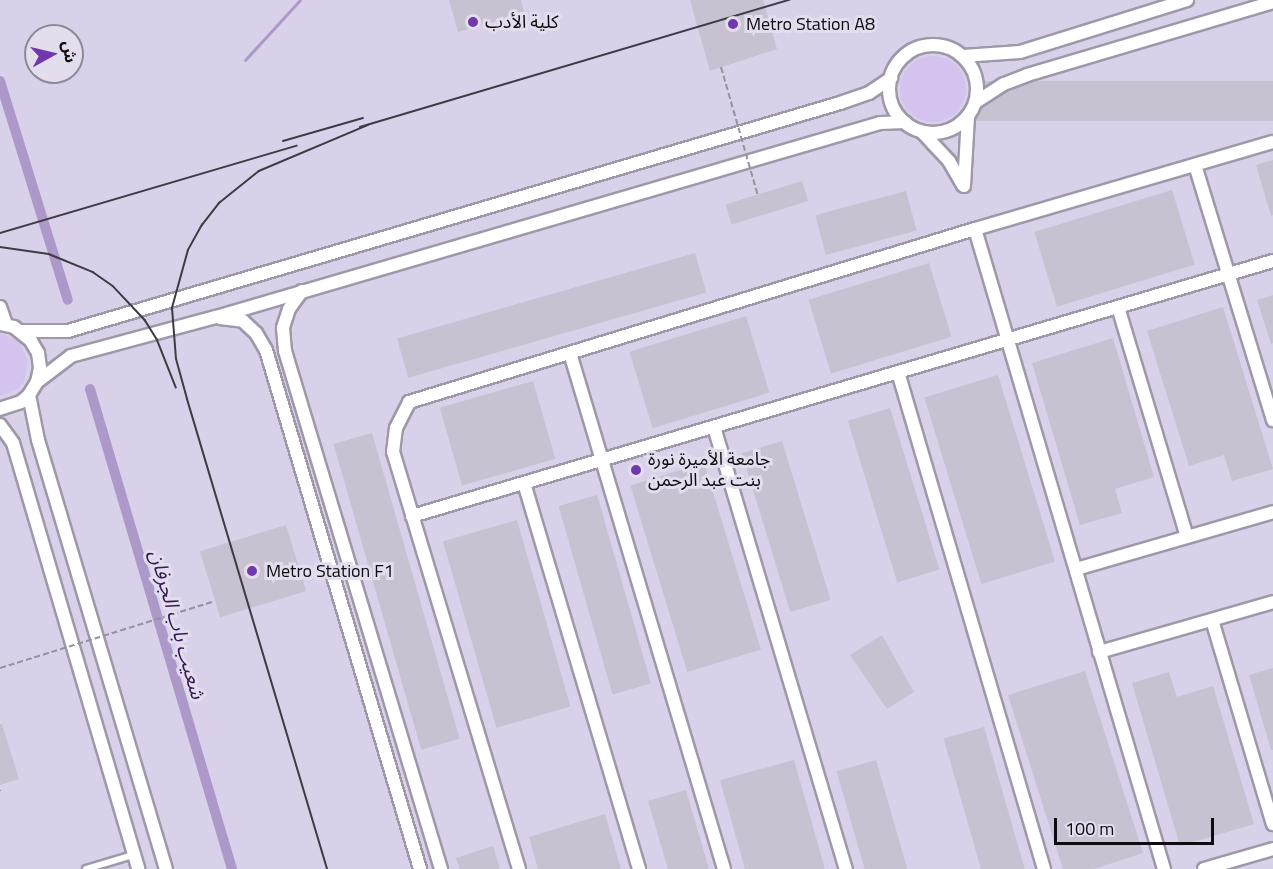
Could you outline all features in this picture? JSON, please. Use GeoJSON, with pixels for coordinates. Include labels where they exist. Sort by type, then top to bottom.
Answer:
{"type":"FeatureCollection","features":[{"type":"Feature","properties":{"kind":"street"},"geometry":{"type":"LineString","coordinates":[[0,307],[3,324],[21,331],[68,332],[840,103],[869,93],[891,78],[904,56],[921,47],[939,45],[963,56],[1020,52],[1187,0]]}},
{"type":"Feature","properties":{"kind":"street"},"geometry":{"type":"LineString","coordinates":[[975,102],[1004,84],[1027,75],[1273,2]]}},
{"type":"Feature","properties":{"kind":"street"},"geometry":{"type":"LineString","coordinates":[[891,78],[891,102],[904,122],[922,132],[949,161],[964,186],[968,116],[975,102],[976,77],[963,56]]}},
{"type":"Feature","properties":{"kind":"street"},"geometry":{"type":"LineString","coordinates":[[922,132],[948,131],[968,116]]}},
{"type":"Feature","properties":{"kind":"street"},"geometry":{"type":"LineString","coordinates":[[37,382],[70,356],[216,317],[880,123],[904,122]]}},
{"type":"Feature","properties":{"kind":"street"},"geometry":{"type":"LineString","coordinates":[[519,869],[393,452],[396,428],[409,402],[975,229],[1273,142]]}},
{"type":"Feature","properties":{"kind":"street"},"geometry":{"type":"LineString","coordinates":[[1195,165],[1273,420]]}},
{"type":"Feature","properties":{"kind":"street"},"geometry":{"type":"LineString","coordinates":[[975,229],[1164,869]]}},
{"type":"Feature","properties":{"kind":"street"},"geometry":{"type":"LineString","coordinates":[[412,516],[1273,261]]}},
{"type":"Feature","properties":{"kind":"street"},"geometry":{"type":"LineString","coordinates":[[302,291],[289,309],[283,328],[285,351],[441,869]]}},
{"type":"Feature","properties":{"kind":"street"},"geometry":{"type":"LineString","coordinates":[[1118,307],[1187,537]]}},
{"type":"Feature","properties":{"kind":"street"},"geometry":{"type":"LineString","coordinates":[[216,317],[243,321],[256,333],[266,350],[420,869]]}},
{"type":"Feature","properties":{"kind":"street"},"geometry":{"type":"LineString","coordinates":[[0,409],[21,402],[29,395],[37,382],[40,368],[38,353],[31,340],[21,331]]}},
{"type":"Feature","properties":{"kind":"street"},"geometry":{"type":"LineString","coordinates":[[570,353],[724,869]]}},
{"type":"Feature","properties":{"kind":"street"},"geometry":{"type":"LineString","coordinates":[[898,372],[1044,869]]}},
{"type":"Feature","properties":{"kind":"street"},"geometry":{"type":"LineString","coordinates":[[29,395],[38,440],[166,869]]}},
{"type":"Feature","properties":{"kind":"street"},"geometry":{"type":"LineString","coordinates":[[0,425],[14,443],[138,869]]}},
{"type":"Feature","properties":{"kind":"street"},"geometry":{"type":"LineString","coordinates":[[714,427],[846,869]]}},
{"type":"Feature","properties":{"kind":"street"},"geometry":{"type":"LineString","coordinates":[[524,483],[639,869]]}},
{"type":"Feature","properties":{"kind":"street"},"geometry":{"type":"LineString","coordinates":[[1076,569],[1273,512]]}},
{"type":"Feature","properties":{"kind":"street"},"geometry":{"type":"LineString","coordinates":[[1099,652],[1273,602]]}},
{"type":"Feature","properties":{"kind":"street"},"geometry":{"type":"LineString","coordinates":[[1212,620],[1273,824]]}},
{"type":"Feature","properties":{"kind":"street"},"geometry":{"type":"LineString","coordinates":[[1204,869],[1273,849]]}},
{"type":"Feature","properties":{"kind":"lane"},"geometry":{"type":"LineString","coordinates":[[86,869],[134,855]]}},
{"type":"Feature","properties":{"kind":"path"},"geometry":{"type":"LineString","coordinates":[[721,67],[758,196]]}},
{"type":"Feature","properties":{"kind":"path"},"geometry":{"type":"LineString","coordinates":[[0,668],[212,602]]}},
{"type":"Feature","properties":{"kind":"shaded area","name":"جامعة الأميرة نورة بنت عبد الرحمن"},"geometry":{"type":"Polygon","coordinates":[[[0,0],[1273,0],[1273,869],[0,869],[0,0]]]}},
{"type":"Feature","properties":{"kind":"shaded area"},"geometry":{"type":"Polygon","coordinates":[[[933,56],[946,59],[956,66],[963,76],[966,89],[963,102],[956,112],[946,119],[933,122],[920,119],[910,112],[903,102],[900,89],[903,76],[910,66],[920,59],[933,56]]]}},
{"type":"Feature","properties":{"kind":"shaded area"},"geometry":{"type":"Polygon","coordinates":[[[0,333],[18,341],[28,360],[24,382],[16,390],[0,396],[0,333]]]}},
{"type":"Feature","properties":{"kind":"building","name":"كلية الأدب"},"geometry":{"type":"Polygon","coordinates":[[[449,0],[521,0],[524,13],[458,32],[449,0]]]}},
{"type":"Feature","properties":{"kind":"building","name":"Metro Station A8"},"geometry":{"type":"Polygon","coordinates":[[[690,0],[763,0],[777,49],[710,71],[690,0]]]}},
{"type":"Feature","properties":{"kind":"building"},"geometry":{"type":"Polygon","coordinates":[[[976,81],[1273,81],[1273,121],[976,121],[976,81]]]}},
{"type":"Feature","properties":{"kind":"building"},"geometry":{"type":"Polygon","coordinates":[[[1273,160],[1273,215],[1271,216],[1256,165],[1273,160]]]}},
{"type":"Feature","properties":{"kind":"building"},"geometry":{"type":"Polygon","coordinates":[[[802,181],[808,201],[732,224],[725,204],[802,181]]]}},
{"type":"Feature","properties":{"kind":"building"},"geometry":{"type":"Polygon","coordinates":[[[1172,190],[1195,265],[1057,307],[1034,232],[1172,190]]]}},
{"type":"Feature","properties":{"kind":"building"},"geometry":{"type":"Polygon","coordinates":[[[906,191],[917,231],[826,255],[815,215],[906,191]]]}},
{"type":"Feature","properties":{"kind":"building"},"geometry":{"type":"Polygon","coordinates":[[[695,253],[706,292],[408,378],[397,338],[695,253]]]}},
{"type":"Feature","properties":{"kind":"building"},"geometry":{"type":"Polygon","coordinates":[[[929,263],[952,337],[831,373],[809,300],[929,263]]]}},
{"type":"Feature","properties":{"kind":"building"},"geometry":{"type":"Polygon","coordinates":[[[1273,295],[1273,343],[1271,344],[1257,300],[1273,295]]]}},
{"type":"Feature","properties":{"kind":"building"},"geometry":{"type":"Polygon","coordinates":[[[1223,307],[1273,469],[1232,481],[1224,455],[1189,466],[1147,331],[1223,307]]]}},
{"type":"Feature","properties":{"kind":"building"},"geometry":{"type":"Polygon","coordinates":[[[746,316],[769,393],[653,428],[629,352],[746,316]]]}},
{"type":"Feature","properties":{"kind":"building"},"geometry":{"type":"Polygon","coordinates":[[[1113,338],[1154,477],[1115,489],[1122,513],[1080,525],[1032,363],[1113,338]]]}},
{"type":"Feature","properties":{"kind":"building"},"geometry":{"type":"Polygon","coordinates":[[[998,375],[1055,561],[981,584],[924,398],[998,375]]]}},
{"type":"Feature","properties":{"kind":"building"},"geometry":{"type":"Polygon","coordinates":[[[533,381],[555,459],[462,486],[440,408],[533,381]]]}},
{"type":"Feature","properties":{"kind":"building"},"geometry":{"type":"Polygon","coordinates":[[[890,408],[939,570],[897,582],[848,421],[890,408]]]}},
{"type":"Feature","properties":{"kind":"building"},"geometry":{"type":"Polygon","coordinates":[[[372,433],[460,739],[421,750],[334,444],[372,433]]]}},
{"type":"Feature","properties":{"kind":"building"},"geometry":{"type":"Polygon","coordinates":[[[782,441],[831,600],[790,612],[742,453],[782,441]]]}},
{"type":"Feature","properties":{"kind":"building"},"geometry":{"type":"Polygon","coordinates":[[[704,463],[761,649],[687,672],[630,486],[704,463]]]}},
{"type":"Feature","properties":{"kind":"building"},"geometry":{"type":"Polygon","coordinates":[[[597,495],[651,683],[613,694],[559,506],[597,495]]]}},
{"type":"Feature","properties":{"kind":"building"},"geometry":{"type":"Polygon","coordinates":[[[517,520],[570,706],[496,728],[443,541],[517,520]]]}},
{"type":"Feature","properties":{"kind":"building","name":"Metro Station F1"},"geometry":{"type":"Polygon","coordinates":[[[286,525],[306,591],[220,617],[200,551],[286,525]]]}},
{"type":"Feature","properties":{"kind":"building"},"geometry":{"type":"Polygon","coordinates":[[[882,635],[914,692],[887,709],[850,655],[882,635]]]}},
{"type":"Feature","properties":{"kind":"building"},"geometry":{"type":"Polygon","coordinates":[[[1273,668],[1273,750],[1271,750],[1249,675],[1273,668]]]}},
{"type":"Feature","properties":{"kind":"building"},"geometry":{"type":"Polygon","coordinates":[[[1085,671],[1143,853],[1094,869],[1063,869],[1008,695],[1085,671]]]}},
{"type":"Feature","properties":{"kind":"building"},"geometry":{"type":"Polygon","coordinates":[[[1169,672],[1177,697],[1213,686],[1254,824],[1180,846],[1132,683],[1169,672]]]}},
{"type":"Feature","properties":{"kind":"building"},"geometry":{"type":"Polygon","coordinates":[[[0,724],[2,724],[19,779],[0,785],[0,724]]]}},
{"type":"Feature","properties":{"kind":"building"},"geometry":{"type":"Polygon","coordinates":[[[984,727],[1025,869],[981,869],[944,739],[984,727]]]}},
{"type":"Feature","properties":{"kind":"building"},"geometry":{"type":"Polygon","coordinates":[[[794,760],[825,869],[745,869],[720,780],[794,760]]]}},
{"type":"Feature","properties":{"kind":"building"},"geometry":{"type":"Polygon","coordinates":[[[876,760],[907,869],[865,869],[837,771],[876,760]]]}},
{"type":"Feature","properties":{"kind":"building"},"geometry":{"type":"Polygon","coordinates":[[[686,790],[709,869],[668,869],[648,801],[686,790]]]}},
{"type":"Feature","properties":{"kind":"building"},"geometry":{"type":"Polygon","coordinates":[[[605,814],[621,869],[538,869],[529,837],[605,814]]]}},
{"type":"Feature","properties":{"kind":"building"},"geometry":{"type":"Polygon","coordinates":[[[493,846],[500,869],[460,869],[456,858],[493,846]]]}},
{"type":"Feature","properties":{"kind":"waterway"},"geometry":{"type":"LineString","coordinates":[[245,60],[300,0]]}},
{"type":"Feature","properties":{"kind":"waterway","name":"شعيب باب الجرفان"},"geometry":{"type":"LineString","coordinates":[[0,81],[68,300]]}},
{"type":"Feature","properties":{"kind":"waterway","name":"شعيب باب الجرفان"},"geometry":{"type":"LineString","coordinates":[[90,389],[232,869]]}},
{"type":"Feature","properties":{"kind":"tram line"},"geometry":{"type":"LineString","coordinates":[[360,127],[790,0]]}},
{"type":"Feature","properties":{"kind":"tram line"},"geometry":{"type":"LineString","coordinates":[[283,141],[363,118]]}},
{"type":"Feature","properties":{"kind":"tram line"},"geometry":{"type":"LineString","coordinates":[[327,869],[187,399],[176,359],[172,308],[188,250],[202,225],[219,203],[259,171],[368,125]]}},
{"type":"Feature","properties":{"kind":"tram line"},"geometry":{"type":"LineString","coordinates":[[0,233],[296,146]]}},
{"type":"Feature","properties":{"kind":"tram line"},"geometry":{"type":"LineString","coordinates":[[0,247],[49,254],[93,272],[113,286],[145,320],[157,339],[176,387]]}},
{"type":"Feature","properties":{"kind":"place","name":"كلية الأدب"},"geometry":{"type":"Point","coordinates":[473,22]}},
{"type":"Feature","properties":{"kind":"place","name":"Metro Station A8"},"geometry":{"type":"Point","coordinates":[733,24]}},
{"type":"Feature","properties":{"kind":"place","name":"جامعة الأميرة نورة بنت عبد الرحمن"},"geometry":{"type":"Point","coordinates":[636,470]}},
{"type":"Feature","properties":{"kind":"place","name":"Metro Station F1"},"geometry":{"type":"Point","coordinates":[252,571]}}]}
